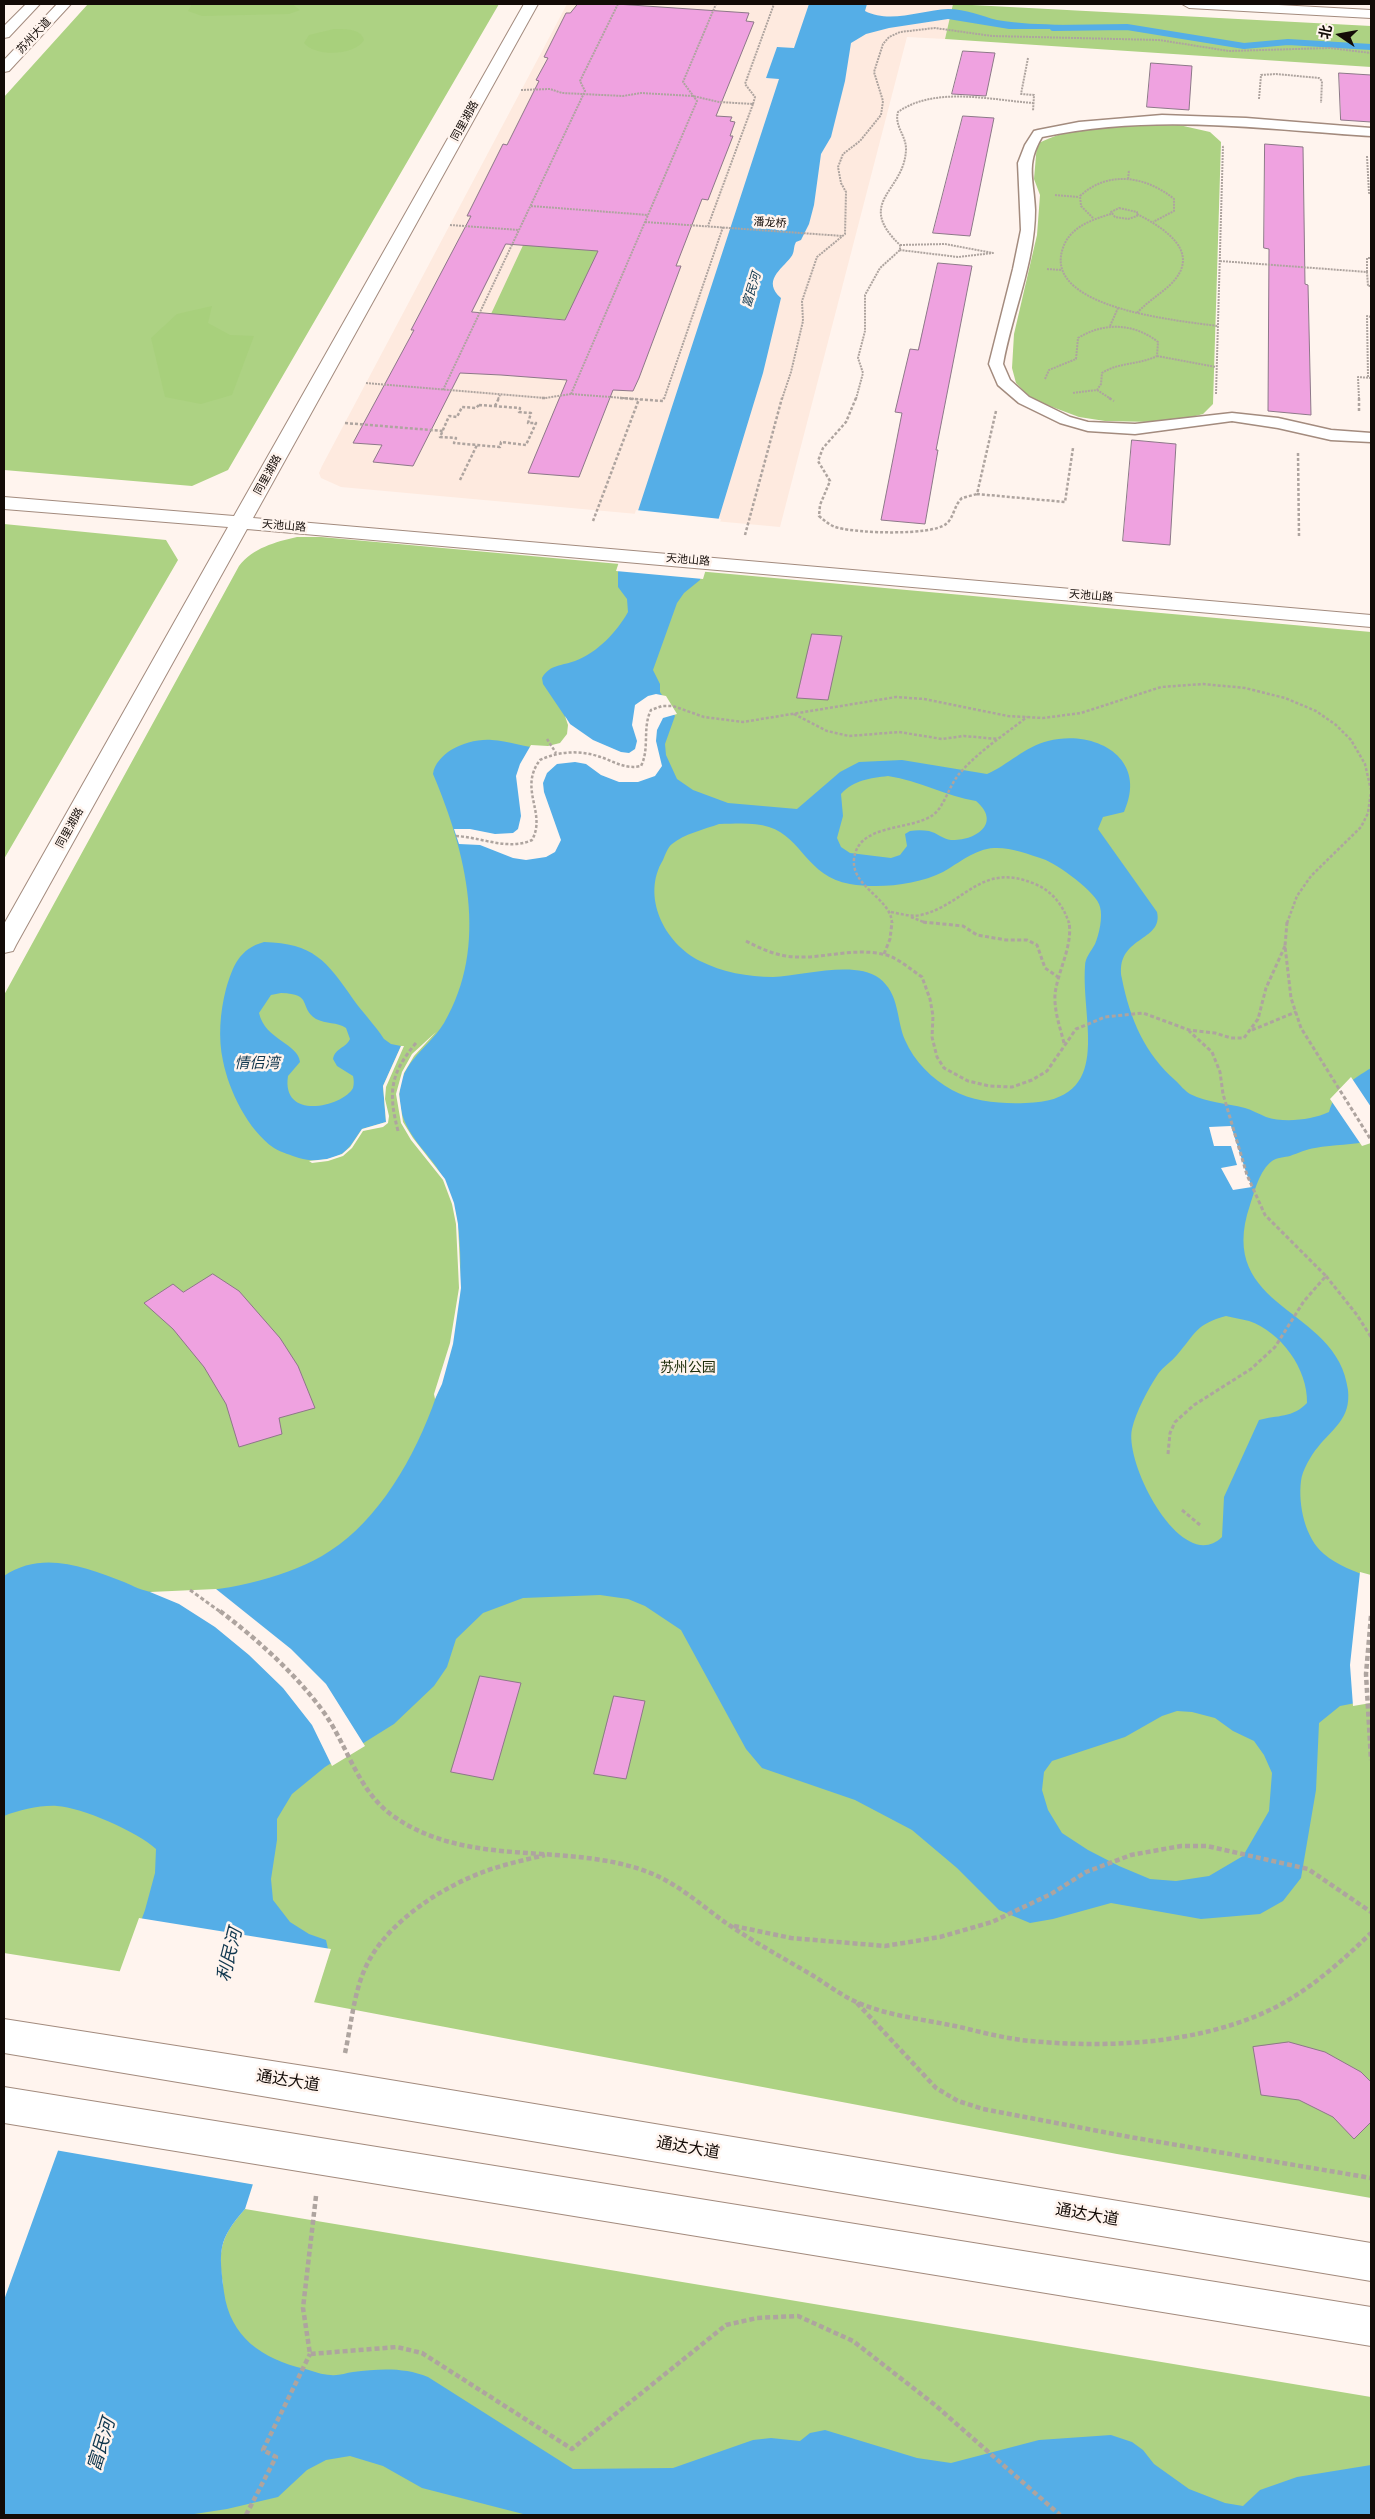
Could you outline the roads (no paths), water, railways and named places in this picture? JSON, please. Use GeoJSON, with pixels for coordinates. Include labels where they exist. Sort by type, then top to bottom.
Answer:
{"type":"FeatureCollection","features":[{"type":"Feature","properties":{"kind":"street","name":"苏州大道"},"geometry":{"type":"LineString","coordinates":[[4,34],[33,4]]}},
{"type":"Feature","properties":{"kind":"street","name":"苏州大道"},"geometry":{"type":"LineString","coordinates":[[4,68],[64,4]]}},
{"type":"Feature","properties":{"kind":"street","name":"同里湖路"},"geometry":{"type":"LineString","coordinates":[[4,945],[531,4]]}},
{"type":"Feature","properties":{"kind":"street"},"geometry":{"type":"LineString","coordinates":[[1189,4],[1371,14]]}},
{"type":"Feature","properties":{"kind":"street","name":"天池山路"},"geometry":{"type":"LineString","coordinates":[[4,490],[244,517]]}},
{"type":"Feature","properties":{"kind":"street","name":"天池山路"},"geometry":{"type":"LineString","coordinates":[[4,503],[244,517],[779,562],[1371,607]]}},
{"type":"Feature","properties":{"kind":"street","name":"天池山路"},"geometry":{"type":"LineString","coordinates":[[779,562],[1371,620]]}},
{"type":"Feature","properties":{"kind":"street","name":"通达大道"},"geometry":{"type":"LineString","coordinates":[[4,2036],[336,2089],[1371,2262]]}},
{"type":"Feature","properties":{"kind":"street"},"geometry":{"type":"LineString","coordinates":[[4,2105],[1371,2328]]}},
{"type":"Feature","properties":{"kind":"lane"},"geometry":{"type":"LineString","coordinates":[[1365,438],[1332,435],[1232,417],[1136,430],[1077,423],[1035,407],[1024,400],[1003,382],[996,364],[1025,244],[1028,211],[1023,169],[1027,149],[1038,134],[1068,126],[1125,119],[1153,118],[1368,132]]}},
{"type":"Feature","properties":{"kind":"water"},"geometry":{"type":"Polygon","coordinates":[[[809,4],[867,4],[865,11],[885,16],[955,9],[997,20],[1063,25],[1069,29],[1009,29],[948,19],[889,28],[866,34],[851,43],[845,81],[831,137],[821,154],[814,205],[809,224],[801,240],[796,242],[792,255],[778,271],[773,281],[773,286],[781,298],[763,373],[700,580],[684,593],[677,603],[653,670],[660,684],[660,692],[675,716],[665,744],[666,755],[677,779],[693,790],[728,803],[797,809],[840,772],[859,762],[902,760],[987,774],[1031,747],[1048,741],[1066,738],[1083,739],[1099,744],[1113,752],[1123,763],[1129,776],[1130,793],[1124,812],[1103,817],[1098,829],[1157,912],[1157,922],[1153,929],[1131,947],[1121,965],[1125,994],[1140,1035],[1165,1071],[1184,1090],[1197,1097],[1245,1108],[1273,1119],[1289,1120],[1306,1119],[1329,1112],[1340,1091],[1371,1068],[1371,1140],[1302,1151],[1272,1161],[1264,1170],[1256,1188],[1250,1205],[1243,1240],[1249,1267],[1263,1288],[1323,1341],[1339,1362],[1348,1390],[1347,1408],[1344,1416],[1315,1450],[1305,1468],[1300,1490],[1304,1520],[1317,1547],[1335,1562],[1371,1578],[1371,1700],[1340,1706],[1319,1723],[1316,1790],[1301,1878],[1283,1901],[1260,1914],[1201,1919],[1111,1903],[1053,1919],[1030,1923],[999,1910],[957,1868],[912,1830],[855,1800],[762,1768],[746,1749],[681,1630],[645,1606],[628,1599],[600,1595],[523,1598],[483,1613],[456,1639],[447,1667],[434,1686],[394,1724],[325,1767],[292,1794],[277,1819],[277,1840],[271,1879],[273,1900],[290,1922],[309,1934],[326,1940],[328,1949],[245,2209],[229,2230],[222,2247],[221,2266],[227,2308],[241,2334],[251,2344],[275,2359],[289,2365],[328,2375],[372,2370],[391,2370],[428,2377],[573,2469],[673,2468],[753,2440],[771,2438],[800,2441],[810,2433],[825,2430],[917,2458],[951,2463],[1039,2440],[1111,2435],[1132,2442],[1143,2450],[1154,2464],[1189,2489],[1225,2503],[1243,2506],[1260,2490],[1297,2477],[1371,2465],[1371,2515],[527,2515],[422,2488],[383,2466],[350,2456],[326,2460],[307,2470],[278,2497],[227,2509],[188,2515],[4,2515],[4,2300],[145,1910],[155,1873],[156,1849],[148,1842],[109,1821],[67,1807],[37,1807],[4,1816],[4,1576],[18,1568],[33,1564],[64,1564],[94,1571],[152,1592],[173,1593],[217,1589],[262,1580],[304,1565],[322,1556],[356,1530],[386,1496],[412,1454],[432,1408],[448,1359],[457,1310],[460,1263],[454,1205],[437,1167],[408,1128],[400,1104],[402,1079],[407,1068],[444,1023],[458,993],[466,962],[469,931],[468,899],[463,866],[445,804],[433,774],[434,770],[439,760],[448,752],[460,745],[471,742],[492,740],[539,748],[550,748],[560,744],[566,737],[570,724],[543,684],[542,678],[549,670],[575,661],[599,647],[618,627],[628,612],[627,599],[618,587],[618,572],[779,79],[766,78],[777,47],[794,48],[809,4]],[[888,776],[869,779],[851,786],[841,794],[843,816],[837,838],[841,847],[850,853],[891,858],[900,855],[907,846],[905,834],[910,831],[929,831],[951,840],[960,840],[977,834],[986,823],[987,817],[976,801],[954,796],[900,778],[888,776]],[[719,824],[677,840],[669,847],[657,874],[654,888],[660,917],[667,931],[687,953],[700,961],[726,971],[754,976],[773,977],[828,970],[856,970],[879,978],[891,991],[902,1032],[913,1055],[931,1075],[945,1086],[969,1097],[1007,1103],[1026,1103],[1054,1099],[1072,1089],[1083,1074],[1087,1055],[1088,1034],[1085,963],[1098,936],[1101,911],[1098,901],[1092,894],[1066,872],[1032,855],[994,848],[980,851],[943,872],[910,883],[885,886],[850,884],[835,880],[824,873],[790,839],[769,827],[757,824],[719,824]],[[1226,1316],[1216,1319],[1197,1330],[1177,1355],[1158,1374],[1136,1415],[1132,1429],[1132,1445],[1137,1466],[1146,1489],[1159,1511],[1174,1529],[1190,1541],[1206,1545],[1222,1537],[1224,1497],[1259,1420],[1290,1414],[1307,1403],[1303,1377],[1298,1365],[1282,1343],[1261,1326],[1249,1321],[1226,1316]],[[1177,1711],[1162,1716],[1125,1737],[1052,1761],[1044,1772],[1042,1790],[1048,1810],[1062,1833],[1088,1850],[1119,1866],[1150,1879],[1176,1881],[1209,1876],[1243,1856],[1269,1811],[1272,1773],[1264,1755],[1254,1741],[1233,1731],[1215,1718],[1192,1712],[1177,1711]]]}},
{"type":"Feature","properties":{"kind":"water","name":"情侣湾"},"geometry":{"type":"Polygon","coordinates":[[[264,942],[281,943],[307,950],[335,974],[384,1039],[391,1044],[401,1046],[383,1086],[386,1122],[362,1129],[346,1151],[333,1158],[321,1160],[304,1159],[283,1153],[274,1148],[256,1131],[248,1120],[230,1085],[223,1061],[221,1043],[222,1007],[231,973],[243,954],[255,945],[264,942]],[[291,994],[271,995],[259,1013],[262,1022],[268,1029],[294,1050],[298,1056],[300,1062],[288,1076],[288,1090],[294,1100],[303,1105],[314,1106],[338,1100],[347,1095],[354,1085],[353,1076],[337,1066],[333,1059],[336,1052],[350,1039],[346,1028],[316,1019],[302,999],[291,994]]]}},
{"type":"Feature","properties":{"kind":"waterway"},"geometry":{"type":"LineString","coordinates":[[1053,28],[1127,27],[1244,46],[1288,42],[1371,47]]}},
{"type":"Feature","properties":{"kind":"water label","name":"富民河"},"geometry":{"type":"Point","coordinates":[752,290]}},
{"type":"Feature","properties":{"kind":"water label","name":"利民河"},"geometry":{"type":"Point","coordinates":[230,1955]}},
{"type":"Feature","properties":{"kind":"water label","name":"富民河"},"geometry":{"type":"Point","coordinates":[102,2445]}},
{"type":"Feature","properties":{"kind":"park label","name":"苏州公园"},"geometry":{"type":"Point","coordinates":[688,1368]}}]}
